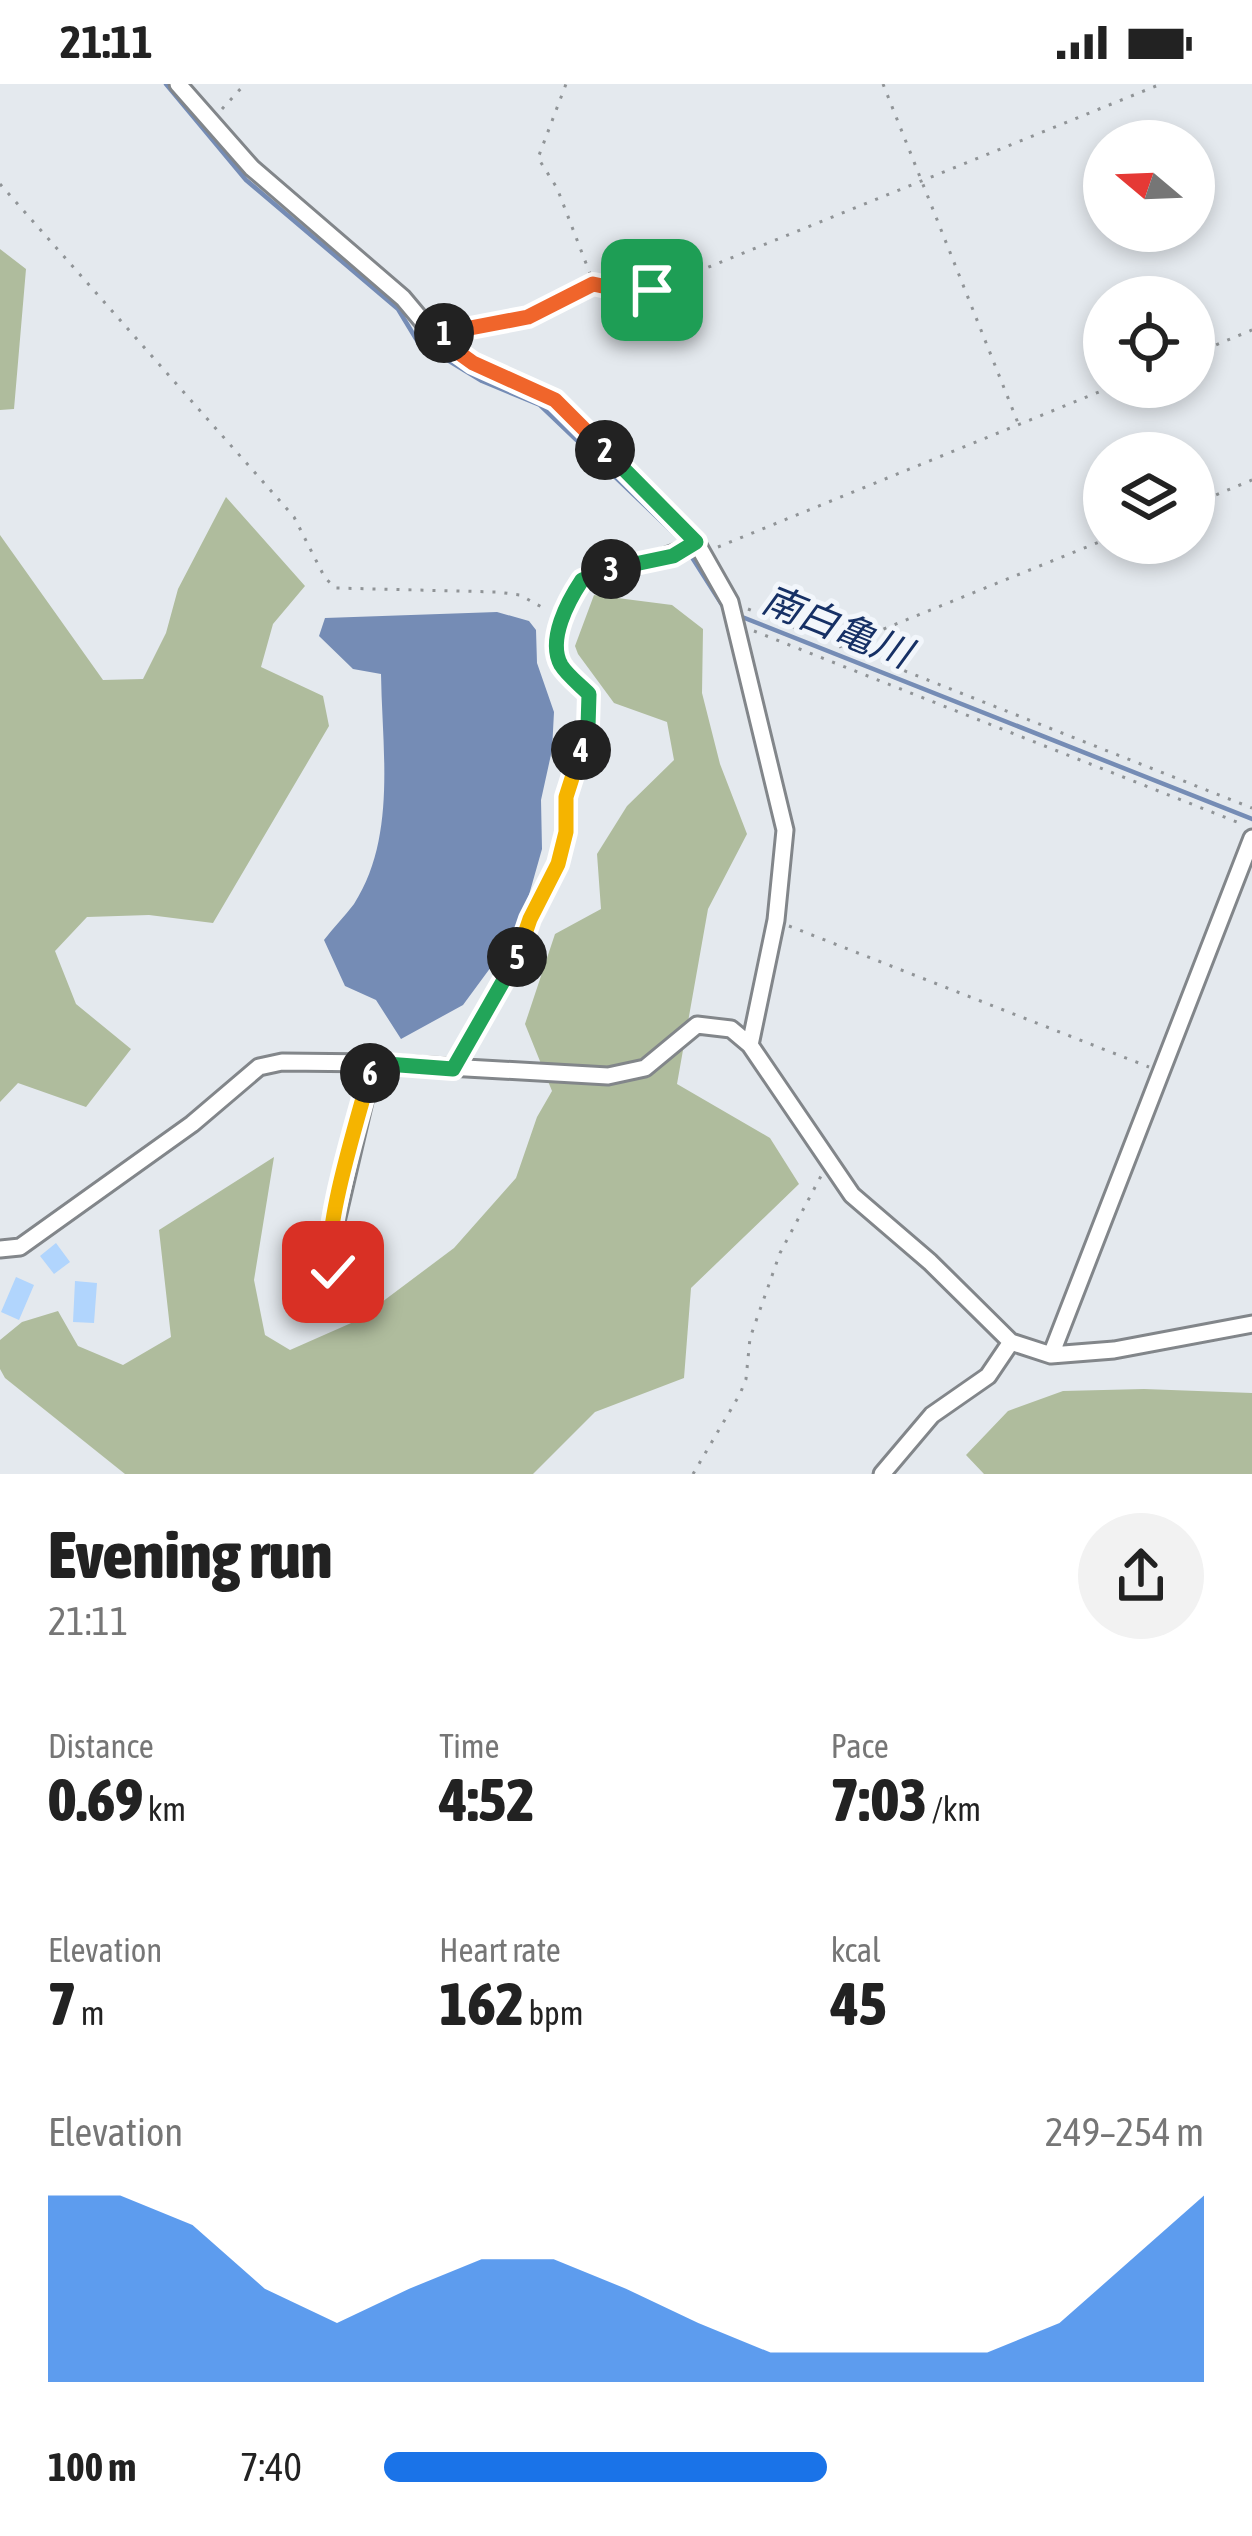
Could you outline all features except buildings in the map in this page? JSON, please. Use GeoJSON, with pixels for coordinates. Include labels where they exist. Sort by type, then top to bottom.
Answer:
{"type":"FeatureCollection","features":[{"type":"Feature","properties":{"kind":"street"},"geometry":{"type":"LineString","coordinates":[[178,84],[252,167],[403,298],[434,335],[473,363],[555,400],[694,549],[730,602],[785,830],[776,920],[750,1045]]}},
{"type":"Feature","properties":{"kind":"street"},"geometry":{"type":"LineString","coordinates":[[453,1069],[515,963],[530,919],[558,864],[566,832],[566,797],[588,727],[589,694],[560,664],[556,646],[561,624],[582,580],[598,571],[648,564],[694,549]]}},
{"type":"Feature","properties":{"kind":"street"},"geometry":{"type":"LineString","coordinates":[[1051,1355],[1252,838]]}},
{"type":"Feature","properties":{"kind":"street"},"geometry":{"type":"LineString","coordinates":[[0,1249],[20,1247],[192,1124],[260,1067],[373,1063],[608,1076],[645,1068],[698,1025],[731,1028],[750,1045],[853,1195],[1011,1342],[1051,1355],[1114,1350],[1252,1324]]}},
{"type":"Feature","properties":{"kind":"street"},"geometry":{"type":"LineString","coordinates":[[335,1308],[341,1292],[327,1259],[373,1063]]}},
{"type":"Feature","properties":{"kind":"street"},"geometry":{"type":"LineString","coordinates":[[882,1474],[932,1415],[988,1376],[1011,1342]]}},
{"type":"Feature","properties":{"kind":"path"},"geometry":{"type":"LineString","coordinates":[[210,122],[245,84]]}},
{"type":"Feature","properties":{"kind":"path"},"geometry":{"type":"LineString","coordinates":[[566,84],[538,158],[557,188],[593,284]]}},
{"type":"Feature","properties":{"kind":"path"},"geometry":{"type":"LineString","coordinates":[[883,84],[1018,424]]}},
{"type":"Feature","properties":{"kind":"path"},"geometry":{"type":"LineString","coordinates":[[434,335],[528,317],[593,284],[635,293],[652,290],[1161,84]]}},
{"type":"Feature","properties":{"kind":"path"},"geometry":{"type":"LineString","coordinates":[[0,184],[294,517],[325,578],[336,588],[520,595],[542,606],[561,624]]}},
{"type":"Feature","properties":{"kind":"path"},"geometry":{"type":"LineString","coordinates":[[1215,345],[1252,330]]}},
{"type":"Feature","properties":{"kind":"path"},"geometry":{"type":"LineString","coordinates":[[694,549],[1083,398]]}},
{"type":"Feature","properties":{"kind":"path"},"geometry":{"type":"LineString","coordinates":[[1215,496],[1252,481]]}},
{"type":"Feature","properties":{"kind":"path"},"geometry":{"type":"LineString","coordinates":[[838,646],[1083,548]]}},
{"type":"Feature","properties":{"kind":"path"},"geometry":{"type":"LineString","coordinates":[[730,602],[1252,808]]}},
{"type":"Feature","properties":{"kind":"path"},"geometry":{"type":"LineString","coordinates":[[736,624],[1252,827]]}},
{"type":"Feature","properties":{"kind":"path"},"geometry":{"type":"LineString","coordinates":[[776,920],[1161,1072]]}},
{"type":"Feature","properties":{"kind":"path"},"geometry":{"type":"LineString","coordinates":[[693,1474],[740,1394],[750,1338],[780,1253],[828,1162]]}},
{"type":"Feature","properties":{"kind":"green space"},"geometry":{"type":"Polygon","coordinates":[[[0,249],[26,269],[14,409],[0,410],[0,249]]]}},
{"type":"Feature","properties":{"kind":"green space"},"geometry":{"type":"Polygon","coordinates":[[[226,497],[305,586],[273,624],[261,667],[323,696],[329,726],[213,923],[149,915],[87,917],[55,951],[76,1004],[131,1049],[86,1107],[18,1083],[0,1102],[0,535],[103,680],[143,679],[166,633],[178,589],[226,497]]]}},
{"type":"Feature","properties":{"kind":"green space"},"geometry":{"type":"Polygon","coordinates":[[[594,595],[672,605],[703,629],[702,693],[720,764],[747,834],[708,909],[677,1084],[770,1138],[799,1184],[691,1288],[684,1378],[595,1412],[533,1474],[125,1474],[5,1378],[0,1369],[0,1340],[22,1322],[58,1311],[78,1346],[123,1365],[171,1337],[159,1230],[274,1157],[254,1280],[265,1335],[290,1350],[358,1320],[454,1248],[516,1178],[537,1117],[552,1091],[525,1024],[555,934],[601,909],[597,854],[627,806],[674,760],[667,722],[614,703],[578,654],[575,646],[594,595]]]}},
{"type":"Feature","properties":{"kind":"green space"},"geometry":{"type":"Polygon","coordinates":[[[1063,1391],[1252,1393],[1252,1474],[984,1474],[966,1455],[1008,1411],[1063,1391]]]}},
{"type":"Feature","properties":{"kind":"water"},"geometry":{"type":"Polygon","coordinates":[[[497,612],[529,621],[536,630],[537,663],[554,712],[541,800],[542,849],[525,909],[502,952],[463,1005],[401,1039],[376,1000],[345,986],[324,940],[354,904],[368,878],[382,822],[384,762],[381,674],[353,669],[319,636],[325,618],[497,612]]]}},
{"type":"Feature","properties":{"kind":"waterway","name":"南白亀川"},"geometry":{"type":"LineString","coordinates":[[166,84],[246,180],[398,309],[418,342],[482,381],[540,405],[681,540],[726,611]]}},
{"type":"Feature","properties":{"kind":"waterway","name":"南白亀川"},"geometry":{"type":"LineString","coordinates":[[737,615],[1252,819]]}},
{"type":"Feature","properties":{"kind":"route"},"geometry":{"type":"LineString","coordinates":[[333,1272],[327,1259],[332,1223],[373,1063],[453,1069],[515,963],[530,919],[558,864],[566,832],[566,797],[588,727],[589,694],[560,664],[556,646],[575,591],[582,580],[598,571],[648,564],[696,542],[555,400],[473,363],[434,335],[528,317],[593,284],[635,293],[652,290]]}}]}
